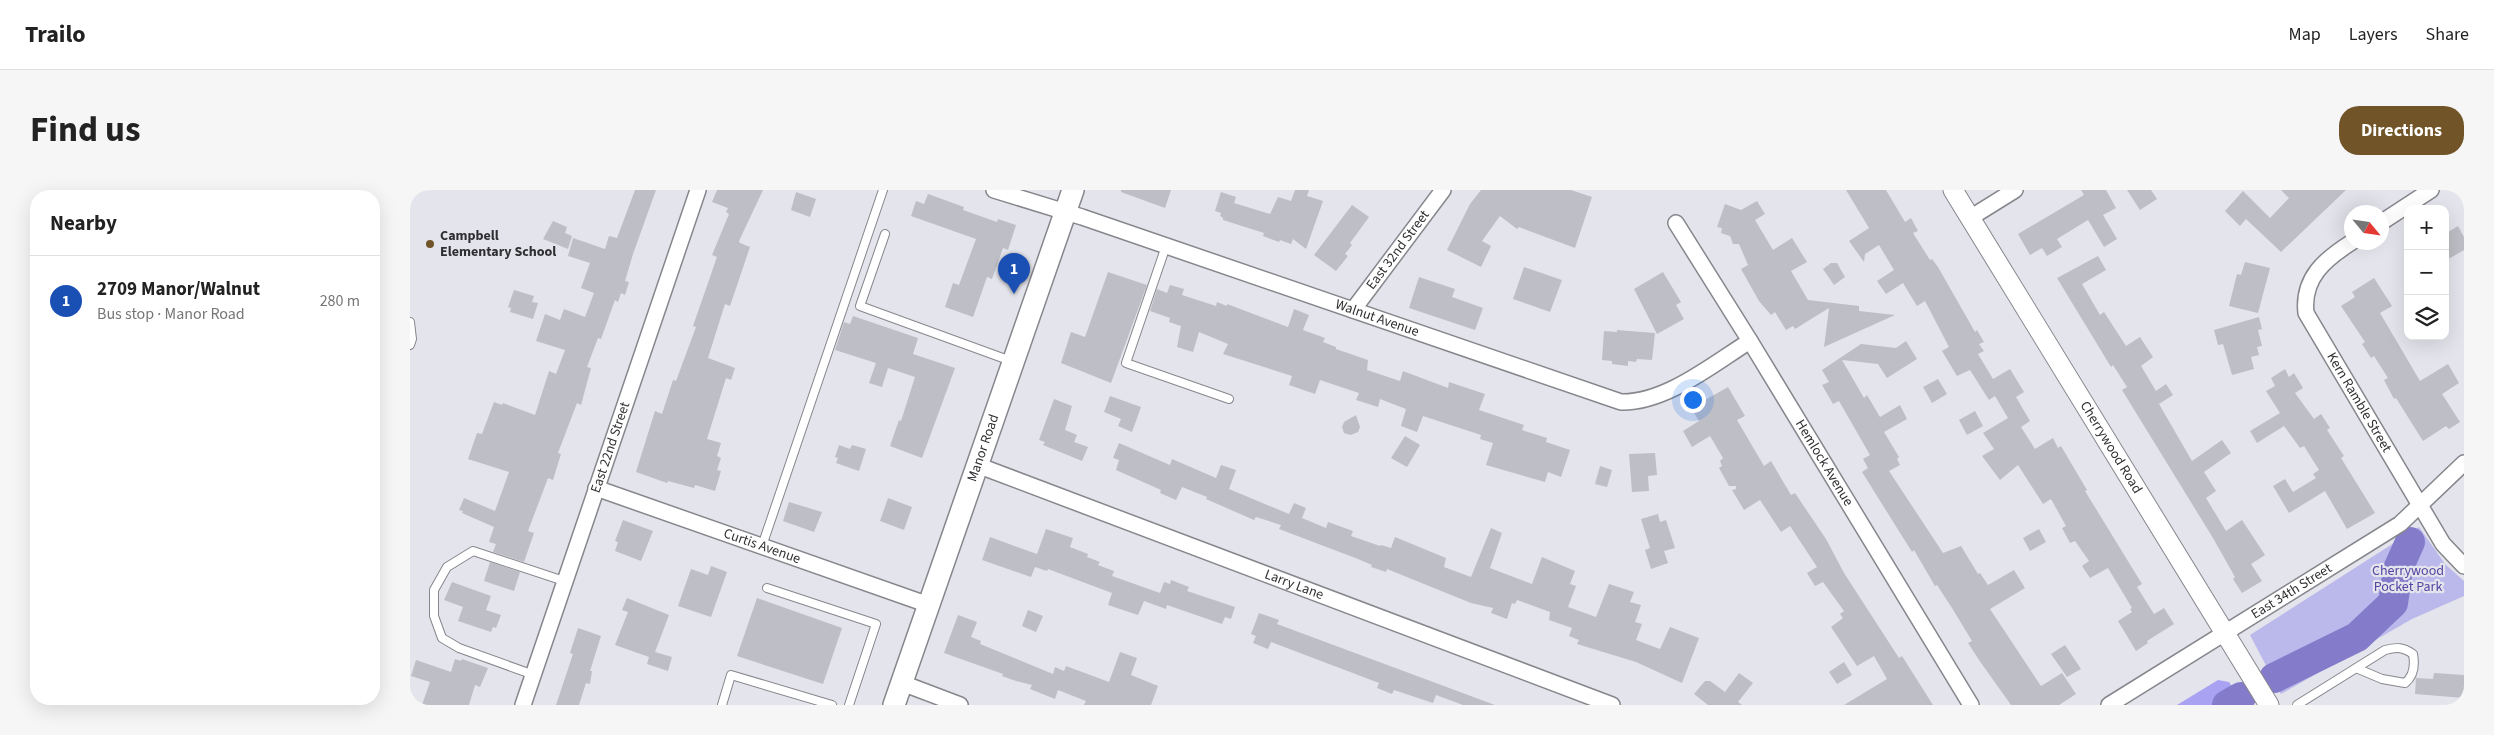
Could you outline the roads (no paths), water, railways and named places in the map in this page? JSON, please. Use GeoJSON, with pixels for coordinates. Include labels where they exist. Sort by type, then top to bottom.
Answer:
{"type":"FeatureCollection","features":[{"type":"Feature","properties":{"kind":"main road","name":"Manor Road"},"geometry":{"type":"LineString","coordinates":[[894,705],[1073,190]]}},
{"type":"Feature","properties":{"kind":"street","name":"East 22nd Street"},"geometry":{"type":"LineString","coordinates":[[523,705],[698,190]]}},
{"type":"Feature","properties":{"kind":"street","name":"Walnut Avenue"},"geometry":{"type":"LineString","coordinates":[[994,190],[1166,246],[1621,402],[1636,402],[1664,393],[1750,341]]}},
{"type":"Feature","properties":{"kind":"street","name":"East 32nd Street"},"geometry":{"type":"LineString","coordinates":[[1353,310],[1443,190]]}},
{"type":"Feature","properties":{"kind":"street","name":"Cherrywood Road"},"geometry":{"type":"LineString","coordinates":[[1953,190],[2269,705]]}},
{"type":"Feature","properties":{"kind":"street"},"geometry":{"type":"LineString","coordinates":[[1970,218],[2015,190]]}},
{"type":"Feature","properties":{"kind":"street"},"geometry":{"type":"LineString","coordinates":[[2389,217],[2431,190]]}},
{"type":"Feature","properties":{"kind":"street","name":"Hemlock Avenue"},"geometry":{"type":"LineString","coordinates":[[1676,223],[1750,341],[1971,705]]}},
{"type":"Feature","properties":{"kind":"street","name":"Kern Ramble Street"},"geometry":{"type":"LineString","coordinates":[[2344,247],[2330,256],[2312,277],[2305,300],[2306,313],[2443,544],[2464,566]]}},
{"type":"Feature","properties":{"kind":"street","name":"East 34th Street"},"geometry":{"type":"LineString","coordinates":[[2109,705],[2400,524],[2421,507],[2464,463]]}},
{"type":"Feature","properties":{"kind":"street","name":"Larry Lane"},"geometry":{"type":"LineString","coordinates":[[977,465],[1612,705]]}},
{"type":"Feature","properties":{"kind":"street","name":"Curtis Avenue"},"geometry":{"type":"LineString","coordinates":[[596,488],[930,605]]}},
{"type":"Feature","properties":{"kind":"street"},"geometry":{"type":"LineString","coordinates":[[902,683],[960,705]]}},
{"type":"Feature","properties":{"kind":"lane"},"geometry":{"type":"LineString","coordinates":[[762,546],[883,190]]}},
{"type":"Feature","properties":{"kind":"lane"},"geometry":{"type":"LineString","coordinates":[[885,234],[860,306],[1013,362]]}},
{"type":"Feature","properties":{"kind":"lane"},"geometry":{"type":"LineString","coordinates":[[1166,246],[1126,363],[1230,398]]}},
{"type":"Feature","properties":{"kind":"lane"},"geometry":{"type":"LineString","coordinates":[[410,322],[412,339],[410,345]]}},
{"type":"Feature","properties":{"kind":"lane"},"geometry":{"type":"LineString","coordinates":[[534,675],[459,648],[442,638],[434,616],[434,590],[448,567],[473,551],[564,581]]}},
{"type":"Feature","properties":{"kind":"lane"},"geometry":{"type":"LineString","coordinates":[[767,588],[876,624],[849,705]]}},
{"type":"Feature","properties":{"kind":"lane"},"geometry":{"type":"LineString","coordinates":[[2297,705],[2356,668],[2385,650],[2396,647],[2405,649],[2413,654],[2414,664],[2410,679],[2405,683],[2382,679],[2356,668]]}},
{"type":"Feature","properties":{"kind":"lane"},"geometry":{"type":"LineString","coordinates":[[722,705],[731,675],[832,705]]}},
{"type":"Feature","properties":{"kind":"waterway"},"geometry":{"type":"LineString","coordinates":[[2274,678],[2357,637],[2393,603],[2398,569],[2410,542]]}},
{"type":"Feature","properties":{"kind":"waterway"},"geometry":{"type":"LineString","coordinates":[[2227,705],[2241,697]]}},
{"type":"Feature","properties":{"kind":"place","name":"Campbell Elementary School"},"geometry":{"type":"Point","coordinates":[430,244]}},
{"type":"Feature","properties":{"kind":"place","name":"2709 Manor/Walnut"},"geometry":{"type":"Point","coordinates":[1014,294]}},
{"type":"Feature","properties":{"kind":"park label","name":"Cherrywood Pocket Park"},"geometry":{"type":"Point","coordinates":[2408,580]}}]}
